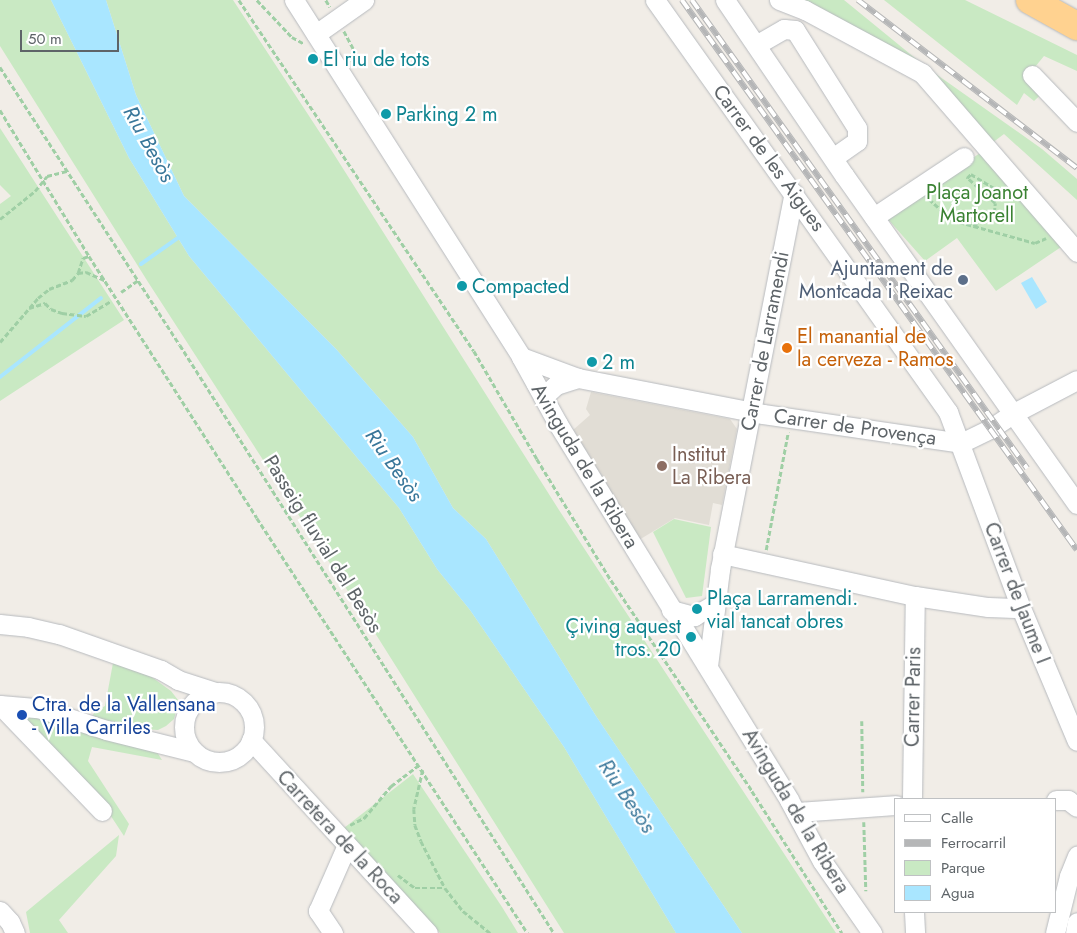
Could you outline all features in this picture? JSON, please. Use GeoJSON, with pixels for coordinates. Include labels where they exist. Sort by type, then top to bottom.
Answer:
{"type":"FeatureCollection","features":[{"type":"Feature","properties":{"kind":"highway"},"geometry":{"type":"LineString","coordinates":[[1030,0],[1077,26]]}},
{"type":"Feature","properties":{"kind":"highway"},"geometry":{"type":"LineString","coordinates":[[1065,0],[1077,7]]}},
{"type":"Feature","properties":{"kind":"street","name":"Avinguda de la Ribera"},"geometry":{"type":"LineString","coordinates":[[294,0],[311,39],[340,73],[521,357],[671,610],[708,666],[796,812],[822,861],[872,933]]}},
{"type":"Feature","properties":{"kind":"street","name":"Carrer de les Aigues"},"geometry":{"type":"LineString","coordinates":[[655,0],[948,412],[961,443]]}},
{"type":"Feature","properties":{"kind":"street"},"geometry":{"type":"LineString","coordinates":[[725,0],[874,217],[1077,504]]}},
{"type":"Feature","properties":{"kind":"street"},"geometry":{"type":"LineString","coordinates":[[778,0],[805,10],[922,73],[1077,252]]}},
{"type":"Feature","properties":{"kind":"street"},"geometry":{"type":"LineString","coordinates":[[311,39],[350,7]]}},
{"type":"Feature","properties":{"kind":"street"},"geometry":{"type":"LineString","coordinates":[[756,45],[784,29],[795,30],[858,128],[857,141],[833,158]]}},
{"type":"Feature","properties":{"kind":"street"},"geometry":{"type":"LineString","coordinates":[[1032,76],[1077,122]]}},
{"type":"Feature","properties":{"kind":"street"},"geometry":{"type":"LineString","coordinates":[[874,217],[964,157]]}},
{"type":"Feature","properties":{"kind":"street","name":"Carrer de Larramendi"},"geometry":{"type":"LineString","coordinates":[[708,666],[722,554],[794,193]]}},
{"type":"Feature","properties":{"kind":"street","name":"Carrer de Provença"},"geometry":{"type":"LineString","coordinates":[[521,357],[578,378],[791,418],[961,443]]}},
{"type":"Feature","properties":{"kind":"street"},"geometry":{"type":"LineString","coordinates":[[543,397],[556,385],[578,378]]}},
{"type":"Feature","properties":{"kind":"street"},"geometry":{"type":"LineString","coordinates":[[961,443],[990,429],[1012,414],[1077,380]]}},
{"type":"Feature","properties":{"kind":"street","name":"Carrer de Jaume I"},"geometry":{"type":"LineString","coordinates":[[961,443],[1021,608],[1077,742]]}},
{"type":"Feature","properties":{"kind":"street"},"geometry":{"type":"LineString","coordinates":[[722,554],[915,596],[988,607],[1021,608]]}},
{"type":"Feature","properties":{"kind":"street","name":"Carrer Paris"},"geometry":{"type":"LineString","coordinates":[[912,798],[915,596]]}},
{"type":"Feature","properties":{"kind":"street"},"geometry":{"type":"LineString","coordinates":[[671,610],[694,616],[715,604]]}},
{"type":"Feature","properties":{"kind":"street"},"geometry":{"type":"LineString","coordinates":[[0,624],[28,627],[59,634],[161,670],[178,680],[216,692],[231,694],[238,698],[249,709],[254,725],[251,740],[246,750],[226,762],[203,759],[187,744],[184,730],[186,713],[192,705],[207,694],[216,692]]}},
{"type":"Feature","properties":{"kind":"street"},"geometry":{"type":"LineString","coordinates":[[178,680],[192,705]]}},
{"type":"Feature","properties":{"kind":"street"},"geometry":{"type":"LineString","coordinates":[[0,705],[38,708],[106,730],[151,740],[180,751],[194,752]]}},
{"type":"Feature","properties":{"kind":"street"},"geometry":{"type":"LineString","coordinates":[[0,705],[102,810]]}},
{"type":"Feature","properties":{"kind":"street"},"geometry":{"type":"LineString","coordinates":[[151,740],[184,730]]}},
{"type":"Feature","properties":{"kind":"street","name":"Carretera de la Roca"},"geometry":{"type":"LineString","coordinates":[[251,740],[286,778],[347,838],[428,933]]}},
{"type":"Feature","properties":{"kind":"street"},"geometry":{"type":"LineString","coordinates":[[237,757],[286,778]]}},
{"type":"Feature","properties":{"kind":"street"},"geometry":{"type":"LineString","coordinates":[[1057,800],[1068,800],[1077,807]]}},
{"type":"Feature","properties":{"kind":"street"},"geometry":{"type":"LineString","coordinates":[[796,812],[894,805]]}},
{"type":"Feature","properties":{"kind":"street"},"geometry":{"type":"LineString","coordinates":[[333,933],[318,911],[347,838]]}},
{"type":"Feature","properties":{"kind":"street"},"geometry":{"type":"LineString","coordinates":[[1055,933],[1069,876],[1077,856]]}},
{"type":"Feature","properties":{"kind":"street"},"geometry":{"type":"LineString","coordinates":[[0,911],[10,922],[15,933]]}},
{"type":"Feature","properties":{"kind":"street"},"geometry":{"type":"LineString","coordinates":[[914,913],[915,933]]}},
{"type":"Feature","properties":{"kind":"street"},"geometry":{"type":"LineString","coordinates":[[1075,933],[1077,922]]}},
{"type":"Feature","properties":{"kind":"path"},"geometry":{"type":"LineString","coordinates":[[239,0],[469,344],[611,580],[752,791],[842,933]]}},
{"type":"Feature","properties":{"kind":"path"},"geometry":{"type":"LineString","coordinates":[[257,0],[292,38],[311,39]]}},
{"type":"Feature","properties":{"kind":"path"},"geometry":{"type":"LineString","coordinates":[[326,0],[350,7],[356,54],[340,73]]}},
{"type":"Feature","properties":{"kind":"path","name":"Passeig fluvial del Besòs"},"geometry":{"type":"LineString","coordinates":[[0,66],[554,933]]}},
{"type":"Feature","properties":{"kind":"path"},"geometry":{"type":"LineString","coordinates":[[0,110],[89,256],[262,526],[528,933]]}},
{"type":"Feature","properties":{"kind":"path"},"geometry":{"type":"LineString","coordinates":[[0,219],[35,191],[47,176],[67,171]]}},
{"type":"Feature","properties":{"kind":"path"},"geometry":{"type":"LineString","coordinates":[[973,226],[994,212],[995,203],[966,178],[971,174],[1006,197],[1020,185]]}},
{"type":"Feature","properties":{"kind":"path"},"geometry":{"type":"LineString","coordinates":[[919,187],[952,220],[1035,243],[1050,237]]}},
{"type":"Feature","properties":{"kind":"path"},"geometry":{"type":"LineString","coordinates":[[0,342],[27,308],[49,289],[72,280],[78,273],[83,258],[89,256]]}},
{"type":"Feature","properties":{"kind":"path"},"geometry":{"type":"LineString","coordinates":[[78,273],[86,272],[106,282]]}},
{"type":"Feature","properties":{"kind":"path"},"geometry":{"type":"LineString","coordinates":[[121,292],[138,280]]}},
{"type":"Feature","properties":{"kind":"path"},"geometry":{"type":"LineString","coordinates":[[27,308],[45,303],[50,309],[62,314],[86,316],[111,301]]}},
{"type":"Feature","properties":{"kind":"path"},"geometry":{"type":"LineString","coordinates":[[764,563],[791,418]]}},
{"type":"Feature","properties":{"kind":"path"},"geometry":{"type":"LineString","coordinates":[[347,838],[353,822],[364,818],[391,786],[419,765]]}},
{"type":"Feature","properties":{"kind":"path"},"geometry":{"type":"LineString","coordinates":[[422,770],[414,809],[415,825],[421,841],[445,888],[463,911],[490,933]]}},
{"type":"Feature","properties":{"kind":"shaded area","name":"Institut La Ribera"},"geometry":{"type":"Polygon","coordinates":[[[591,392],[730,419],[737,429],[722,505],[713,503],[709,525],[675,518],[639,540],[573,430],[590,415],[586,409],[591,392]]]}},
{"type":"Feature","properties":{"kind":"green space"},"geometry":{"type":"Polygon","coordinates":[[[0,0],[51,0],[129,158],[189,256],[399,508],[437,569],[470,610],[564,747],[676,933],[564,933],[375,633],[148,282],[0,46],[0,0]]]}},
{"type":"Feature","properties":{"kind":"green space"},"geometry":{"type":"Polygon","coordinates":[[[106,0],[233,0],[330,148],[559,510],[836,933],[742,933],[596,716],[486,539],[453,508],[413,437],[337,350],[184,196],[136,95],[106,0]]]}},
{"type":"Feature","properties":{"kind":"green space"},"geometry":{"type":"Polygon","coordinates":[[[794,0],[844,0],[926,67],[1042,149],[1077,179],[1077,200],[1004,134],[992,143],[922,67],[794,0]]]}},
{"type":"Feature","properties":{"kind":"green space"},"geometry":{"type":"Polygon","coordinates":[[[884,0],[965,0],[1077,55],[1077,71],[1044,56],[1035,67],[1052,84],[1034,101],[1024,93],[1017,105],[884,0]]]}},
{"type":"Feature","properties":{"kind":"green space"},"geometry":{"type":"Polygon","coordinates":[[[0,128],[124,320],[0,401],[0,204],[11,196],[0,185],[0,128]]]}},
{"type":"Feature","properties":{"kind":"green space","name":"Plaça Joanot Martorell"},"geometry":{"type":"Polygon","coordinates":[[[983,151],[1064,245],[996,291],[957,238],[925,261],[886,217],[983,151]]]}},
{"type":"Feature","properties":{"kind":"green space"},"geometry":{"type":"Polygon","coordinates":[[[674,519],[711,527],[702,596],[686,598],[653,532],[674,519]]]}},
{"type":"Feature","properties":{"kind":"green space"},"geometry":{"type":"Polygon","coordinates":[[[113,663],[149,675],[171,691],[178,700],[174,719],[158,730],[144,729],[92,717],[95,711],[105,706],[113,663]]]}},
{"type":"Feature","properties":{"kind":"green space"},"geometry":{"type":"Polygon","coordinates":[[[23,715],[61,723],[155,749],[162,760],[92,747],[88,761],[129,824],[124,836],[101,801],[23,715]]]}},
{"type":"Feature","properties":{"kind":"green space"},"geometry":{"type":"Polygon","coordinates":[[[413,774],[518,933],[440,933],[344,828],[413,774]]]}},
{"type":"Feature","properties":{"kind":"green space"},"geometry":{"type":"Polygon","coordinates":[[[119,835],[116,856],[59,920],[68,933],[30,933],[26,912],[119,835]]]}},
{"type":"Feature","properties":{"kind":"water","name":"Riu Besòs"},"geometry":{"type":"Polygon","coordinates":[[[51,0],[106,0],[136,95],[184,196],[337,350],[413,437],[453,508],[486,539],[596,716],[742,933],[676,933],[564,747],[470,610],[437,569],[399,508],[189,256],[129,158],[51,0]]]}},
{"type":"Feature","properties":{"kind":"water"},"geometry":{"type":"Polygon","coordinates":[[[1032,277],[1047,302],[1036,309],[1021,283],[1032,277]]]}},
{"type":"Feature","properties":{"kind":"waterway"},"geometry":{"type":"LineString","coordinates":[[141,264],[182,235]]}},
{"type":"Feature","properties":{"kind":"waterway"},"geometry":{"type":"LineString","coordinates":[[0,377],[101,298]]}},
{"type":"Feature","properties":{"kind":"railway"},"geometry":{"type":"LineString","coordinates":[[682,0],[1077,550]]}},
{"type":"Feature","properties":{"kind":"railway"},"geometry":{"type":"LineString","coordinates":[[692,0],[1027,468]]}},
{"type":"Feature","properties":{"kind":"railway"},"geometry":{"type":"LineString","coordinates":[[858,0],[1077,168]]}},
{"type":"Feature","properties":{"kind":"place","name":"El riu de tots"},"geometry":{"type":"Point","coordinates":[313,59]}},
{"type":"Feature","properties":{"kind":"place","name":"Parking 2 m"},"geometry":{"type":"Point","coordinates":[386,114]}},
{"type":"Feature","properties":{"kind":"place","name":"Ajuntament de Montcada i Reixac"},"geometry":{"type":"Point","coordinates":[963,280]}},
{"type":"Feature","properties":{"kind":"place","name":"Compacted"},"geometry":{"type":"Point","coordinates":[462,286]}},
{"type":"Feature","properties":{"kind":"place","name":"El manantial de la cerveza - Ramos"},"geometry":{"type":"Point","coordinates":[787,348]}},
{"type":"Feature","properties":{"kind":"place","name":"2 m"},"geometry":{"type":"Point","coordinates":[592,362]}},
{"type":"Feature","properties":{"kind":"place","name":"Institut La Ribera"},"geometry":{"type":"Point","coordinates":[662,466]}},
{"type":"Feature","properties":{"kind":"place","name":"Plaça Larramendi. vial tancat obres"},"geometry":{"type":"Point","coordinates":[697,609]}},
{"type":"Feature","properties":{"kind":"place","name":"Çiving aquest tros. 20"},"geometry":{"type":"Point","coordinates":[691,637]}},
{"type":"Feature","properties":{"kind":"place","name":"Ctra. de la Vallensana - Villa Carriles"},"geometry":{"type":"Point","coordinates":[22,715]}}]}
